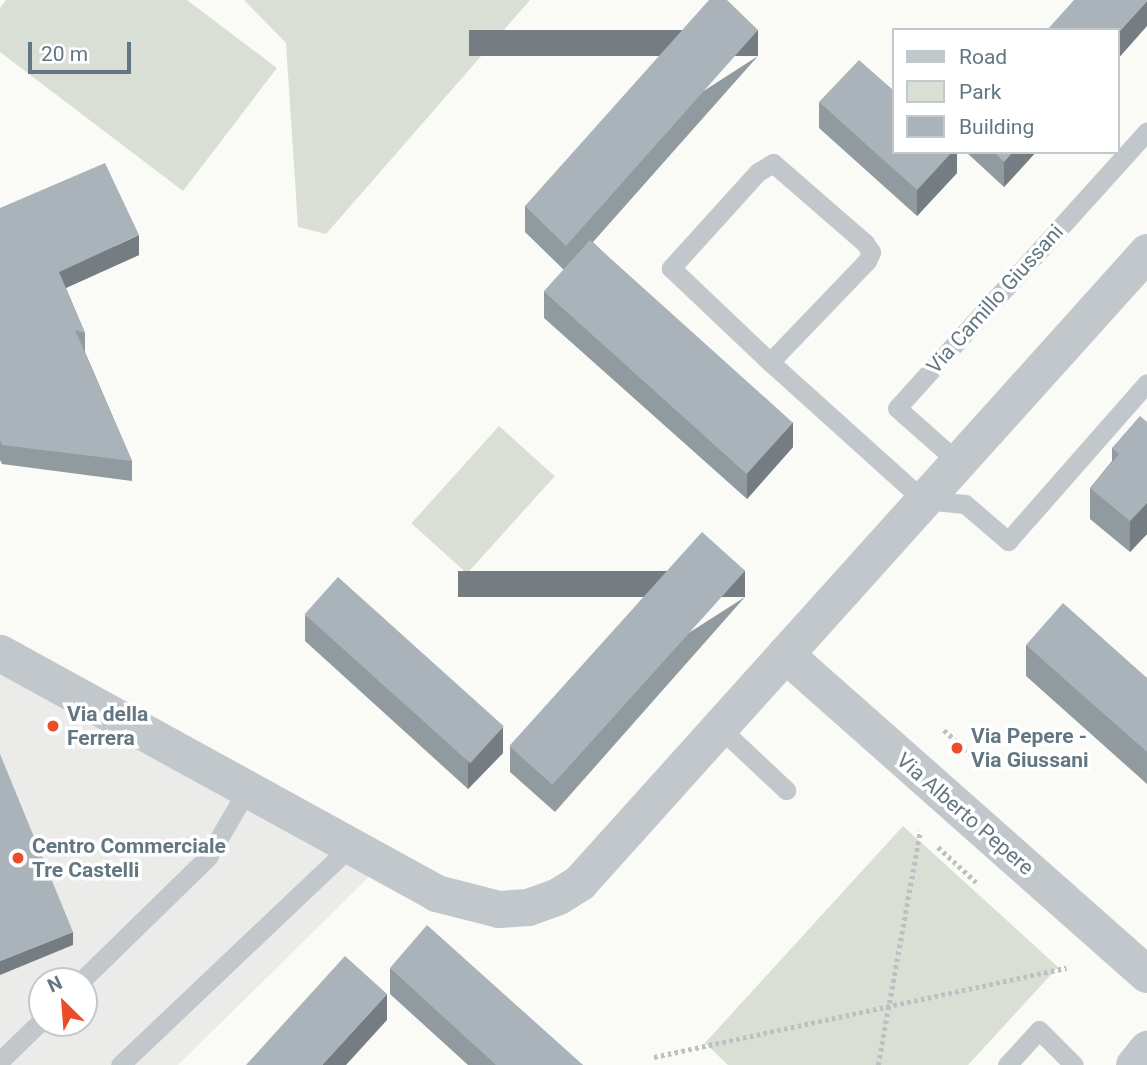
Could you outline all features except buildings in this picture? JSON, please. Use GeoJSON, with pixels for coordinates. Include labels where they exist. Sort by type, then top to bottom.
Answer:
{"type":"FeatureCollection","features":[{"type":"Feature","properties":{"kind":"street"},"geometry":{"type":"LineString","coordinates":[[0,653],[436,893],[499,909],[528,907],[558,896],[579,883],[1147,252]]}},
{"type":"Feature","properties":{"kind":"street","name":"Via Alberto Pepere"},"geometry":{"type":"LineString","coordinates":[[785,654],[1147,974]]}},
{"type":"Feature","properties":{"kind":"street"},"geometry":{"type":"LineString","coordinates":[[1134,1065],[1147,1049]]}},
{"type":"Feature","properties":{"kind":"lane","name":"Via Camillo Giussani"},"geometry":{"type":"LineString","coordinates":[[958,462],[897,408],[1147,131]]}},
{"type":"Feature","properties":{"kind":"lane"},"geometry":{"type":"LineString","coordinates":[[770,362],[867,261],[871,252],[865,243],[773,163],[758,172],[671,268],[770,362],[923,500],[965,504],[1008,541],[1147,383]]}},
{"type":"Feature","properties":{"kind":"lane"},"geometry":{"type":"LineString","coordinates":[[720,728],[786,790]]}},
{"type":"Feature","properties":{"kind":"lane"},"geometry":{"type":"LineString","coordinates":[[95,967],[208,857],[247,790]]}},
{"type":"Feature","properties":{"kind":"lane"},"geometry":{"type":"LineString","coordinates":[[120,1065],[350,847]]}},
{"type":"Feature","properties":{"kind":"lane"},"geometry":{"type":"LineString","coordinates":[[1007,1065],[1039,1030],[1074,1065]]}},
{"type":"Feature","properties":{"kind":"lane"},"geometry":{"type":"LineString","coordinates":[[0,1061],[28,1034]]}},
{"type":"Feature","properties":{"kind":"path"},"geometry":{"type":"LineString","coordinates":[[944,730],[971,754]]}},
{"type":"Feature","properties":{"kind":"path"},"geometry":{"type":"LineString","coordinates":[[878,1065],[920,831]]}},
{"type":"Feature","properties":{"kind":"path"},"geometry":{"type":"LineString","coordinates":[[938,847],[976,882]]}},
{"type":"Feature","properties":{"kind":"path"},"geometry":{"type":"LineString","coordinates":[[654,1057],[1066,968]]}},
{"type":"Feature","properties":{"kind":"shaded area"},"geometry":{"type":"Polygon","coordinates":[[[0,668],[373,873],[178,1065],[0,1065],[0,668]]]}},
{"type":"Feature","properties":{"kind":"green space"},"geometry":{"type":"Polygon","coordinates":[[[6,0],[187,0],[277,68],[183,191],[0,52],[0,8],[6,0]]]}},
{"type":"Feature","properties":{"kind":"green space"},"geometry":{"type":"Polygon","coordinates":[[[244,0],[530,0],[326,234],[298,227],[286,43],[244,0]]]}},
{"type":"Feature","properties":{"kind":"green space"},"geometry":{"type":"Polygon","coordinates":[[[499,426],[555,476],[467,574],[411,523],[499,426]]]}},
{"type":"Feature","properties":{"kind":"green space"},"geometry":{"type":"Polygon","coordinates":[[[903,826],[1058,967],[968,1065],[728,1065],[705,1043],[903,826]]]}},
{"type":"Feature","properties":{"kind":"place","name":"Via della Ferrera"},"geometry":{"type":"Point","coordinates":[53,726]}},
{"type":"Feature","properties":{"kind":"place","name":"Via Pepere - Via Giussani"},"geometry":{"type":"Point","coordinates":[957,748]}},
{"type":"Feature","properties":{"kind":"place","name":"Centro Commerciale Tre Castelli"},"geometry":{"type":"Point","coordinates":[18,858]}}]}
